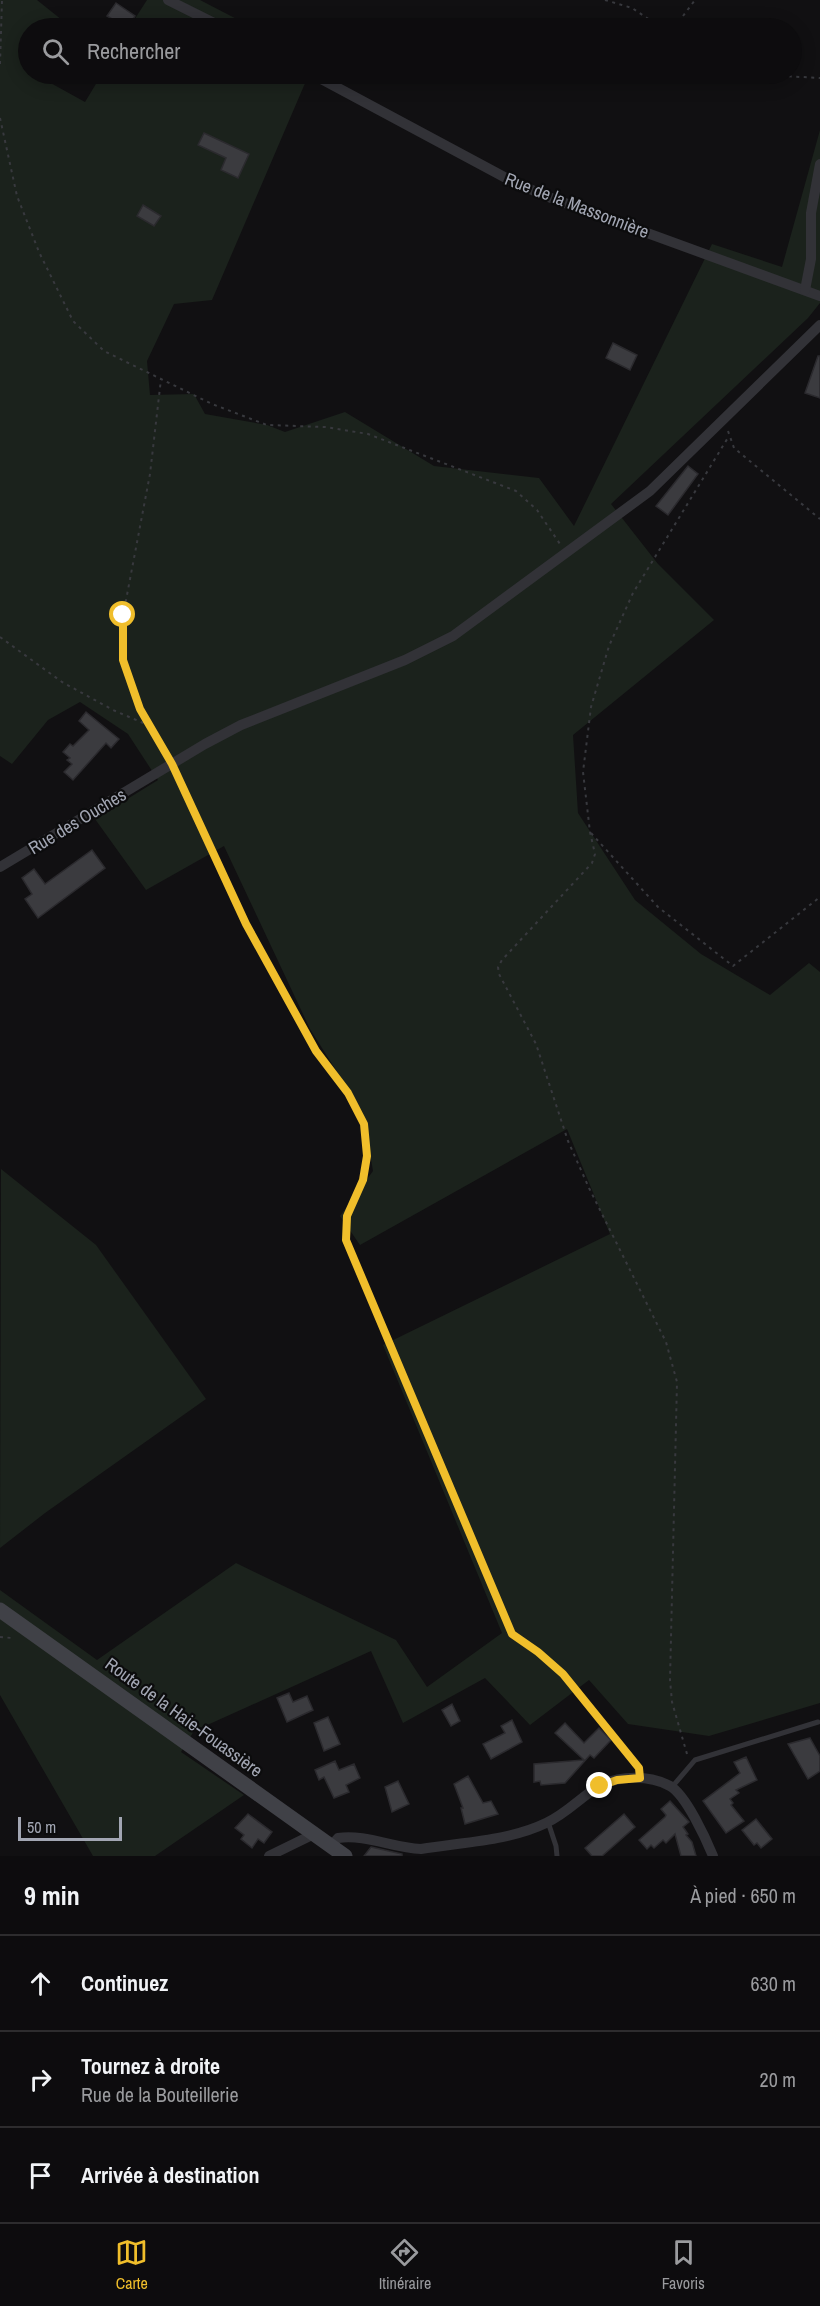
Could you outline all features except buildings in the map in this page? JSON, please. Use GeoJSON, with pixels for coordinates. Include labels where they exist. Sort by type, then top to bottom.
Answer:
{"type":"FeatureCollection","features":[{"type":"Feature","properties":{"kind":"street"},"geometry":{"type":"LineString","coordinates":[[168,0],[204,18]]}},
{"type":"Feature","properties":{"kind":"street","name":"Rue de la Massonnière"},"geometry":{"type":"LineString","coordinates":[[331,84],[506,178],[543,195],[820,296]]}},
{"type":"Feature","properties":{"kind":"street"},"geometry":{"type":"LineString","coordinates":[[805,290],[811,260],[811,213],[820,164]]}},
{"type":"Feature","properties":{"kind":"street","name":"Rue des Ouches"},"geometry":{"type":"LineString","coordinates":[[0,867],[241,725],[405,660],[453,636],[650,491],[820,326]]}},
{"type":"Feature","properties":{"kind":"street","name":"Route de la Haie-Fouassière"},"geometry":{"type":"LineString","coordinates":[[0,1610],[345,1856]]}},
{"type":"Feature","properties":{"kind":"street"},"geometry":{"type":"LineString","coordinates":[[331,1846],[338,1838],[351,1836],[421,1849],[522,1833],[548,1822],[600,1786],[617,1780],[640,1778],[672,1787],[693,1813],[713,1856]]}},
{"type":"Feature","properties":{"kind":"street"},"geometry":{"type":"LineString","coordinates":[[270,1856],[315,1834]]}},
{"type":"Feature","properties":{"kind":"lane"},"geometry":{"type":"LineString","coordinates":[[672,1787],[695,1760],[818,1722]]}},
{"type":"Feature","properties":{"kind":"lane"},"geometry":{"type":"LineString","coordinates":[[548,1822],[557,1856]]}},
{"type":"Feature","properties":{"kind":"path"},"geometry":{"type":"LineString","coordinates":[[0,64],[2,0]]}},
{"type":"Feature","properties":{"kind":"path"},"geometry":{"type":"LineString","coordinates":[[605,0],[632,8],[647,18]]}},
{"type":"Feature","properties":{"kind":"path"},"geometry":{"type":"LineString","coordinates":[[682,18],[695,0]]}},
{"type":"Feature","properties":{"kind":"path"},"geometry":{"type":"LineString","coordinates":[[802,77],[820,78]]}},
{"type":"Feature","properties":{"kind":"path"},"geometry":{"type":"LineString","coordinates":[[0,118],[17,196],[39,252],[73,321],[104,351],[212,404],[267,425],[326,427],[368,434],[508,487],[516,491],[537,510],[566,553]]}},
{"type":"Feature","properties":{"kind":"path"},"geometry":{"type":"LineString","coordinates":[[161,379],[150,474],[123,615],[123,660],[140,709],[172,764],[246,924],[316,1051],[348,1093],[364,1124],[367,1156],[363,1180],[347,1216],[346,1240],[512,1634],[538,1652],[563,1674],[639,1768],[640,1778]]}},
{"type":"Feature","properties":{"kind":"path"},"geometry":{"type":"LineString","coordinates":[[690,1766],[672,1702],[670,1680],[677,1382],[666,1342],[589,1188],[568,1141],[536,1044],[499,974],[498,967],[592,862],[595,854],[583,772],[591,707],[609,646],[633,593],[729,436],[734,448],[820,519]]}},
{"type":"Feature","properties":{"kind":"path"},"geometry":{"type":"LineString","coordinates":[[0,637],[62,682],[113,710],[150,726]]}},
{"type":"Feature","properties":{"kind":"path"},"geometry":{"type":"LineString","coordinates":[[590,832],[658,907],[733,966],[820,897]]}},
{"type":"Feature","properties":{"kind":"shaded area"},"geometry":{"type":"Polygon","coordinates":[[[0,0],[37,0],[60,18],[18,18],[18,84],[52,84],[85,102],[96,84],[305,84],[212,300],[174,304],[147,361],[150,395],[194,394],[205,414],[267,425],[285,432],[345,412],[434,466],[539,478],[574,526],[712,244],[782,267],[820,130],[820,303],[808,318],[611,504],[658,564],[714,620],[573,735],[578,813],[635,900],[701,954],[770,995],[809,963],[820,972],[820,1703],[709,1736],[628,1724],[589,1680],[530,1725],[485,1678],[403,1723],[371,1651],[194,1731],[181,1752],[244,1795],[155,1856],[93,1856],[0,1695],[0,1590],[97,1660],[236,1563],[396,1640],[427,1687],[502,1633],[383,1345],[610,1234],[567,1129],[360,1245],[340,1216],[373,1171],[363,1113],[310,1029],[224,846],[146,890],[95,819],[158,780],[128,734],[80,702],[48,720],[12,764],[0,756],[0,0]]]}},
{"type":"Feature","properties":{"kind":"shaded area"},"geometry":{"type":"Polygon","coordinates":[[[147,0],[200,0],[235,18],[135,18],[147,0]]]}},
{"type":"Feature","properties":{"kind":"shaded area"},"geometry":{"type":"Polygon","coordinates":[[[1,1169],[96,1245],[206,1399],[45,1513],[0,1548],[1,1169]]]}},
{"type":"Feature","properties":{"kind":"route"},"geometry":{"type":"LineString","coordinates":[[123,615],[123,660],[140,709],[172,764],[246,924],[316,1051],[348,1093],[364,1124],[367,1156],[363,1180],[347,1216],[346,1240],[512,1634],[538,1652],[563,1674],[639,1768],[640,1778],[617,1780],[600,1786]]}}]}
